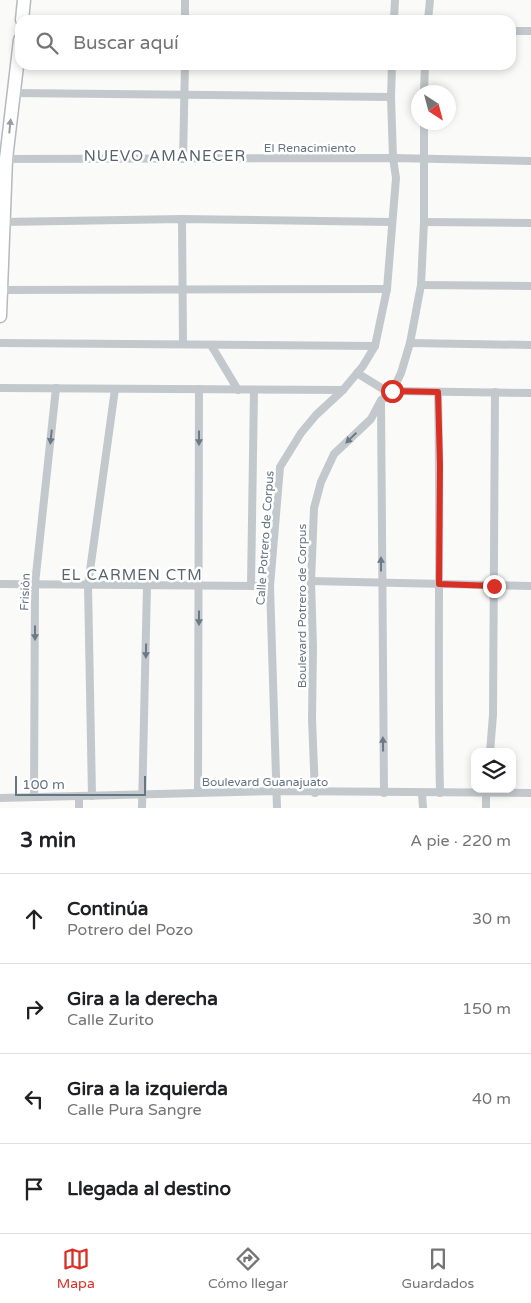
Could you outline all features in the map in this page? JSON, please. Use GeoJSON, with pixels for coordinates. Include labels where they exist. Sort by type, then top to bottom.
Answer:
{"type":"FeatureCollection","features":[{"type":"Feature","properties":{"kind":"main road"},"geometry":{"type":"LineString","coordinates":[[22,15],[24,0]]}},
{"type":"Feature","properties":{"kind":"main road"},"geometry":{"type":"LineString","coordinates":[[0,316],[2,290],[3,159],[17,70]]}},
{"type":"Feature","properties":{"kind":"street"},"geometry":{"type":"LineString","coordinates":[[185,0],[185,15]]}},
{"type":"Feature","properties":{"kind":"street"},"geometry":{"type":"LineString","coordinates":[[394,15],[395,0]]}},
{"type":"Feature","properties":{"kind":"street"},"geometry":{"type":"LineString","coordinates":[[428,15],[430,0]]}},
{"type":"Feature","properties":{"kind":"street"},"geometry":{"type":"LineString","coordinates":[[516,31],[531,31]]}},
{"type":"Feature","properties":{"kind":"street"},"geometry":{"type":"LineString","coordinates":[[183,159],[184,70]]}},
{"type":"Feature","properties":{"kind":"street","name":"Calle Potrero de Corpus"},"geometry":{"type":"LineString","coordinates":[[277,808],[270,586],[280,467],[301,433],[316,415],[357,374],[375,346],[387,289],[396,178],[397,159],[390,97],[392,70]]}},
{"type":"Feature","properties":{"kind":"street"},"geometry":{"type":"LineString","coordinates":[[424,85],[425,70]]}},
{"type":"Feature","properties":{"kind":"street"},"geometry":{"type":"LineString","coordinates":[[14,93],[390,97]]}},
{"type":"Feature","properties":{"kind":"street"},"geometry":{"type":"LineString","coordinates":[[391,392],[401,373],[410,343],[421,285],[424,222],[422,160],[424,130]]}},
{"type":"Feature","properties":{"kind":"street","name":"El Renacimiento"},"geometry":{"type":"LineString","coordinates":[[3,159],[531,160]]}},
{"type":"Feature","properties":{"kind":"street"},"geometry":{"type":"LineString","coordinates":[[182,219],[183,344]]}},
{"type":"Feature","properties":{"kind":"street"},"geometry":{"type":"LineString","coordinates":[[3,222],[182,219],[391,222]]}},
{"type":"Feature","properties":{"kind":"street"},"geometry":{"type":"LineString","coordinates":[[424,222],[531,223]]}},
{"type":"Feature","properties":{"kind":"street"},"geometry":{"type":"LineString","coordinates":[[421,285],[531,286]]}},
{"type":"Feature","properties":{"kind":"street"},"geometry":{"type":"LineString","coordinates":[[2,290],[387,289]]}},
{"type":"Feature","properties":{"kind":"street"},"geometry":{"type":"LineString","coordinates":[[0,343],[375,346]]}},
{"type":"Feature","properties":{"kind":"street"},"geometry":{"type":"LineString","coordinates":[[410,343],[531,345]]}},
{"type":"Feature","properties":{"kind":"street"},"geometry":{"type":"LineString","coordinates":[[211,345],[238,390]]}},
{"type":"Feature","properties":{"kind":"street"},"geometry":{"type":"LineString","coordinates":[[357,374],[391,392],[531,393]]}},
{"type":"Feature","properties":{"kind":"street"},"geometry":{"type":"LineString","coordinates":[[0,388],[343,390]]}},
{"type":"Feature","properties":{"kind":"street","name":"Frisión"},"geometry":{"type":"LineString","coordinates":[[34,797],[35,584],[56,388]]}},
{"type":"Feature","properties":{"kind":"street"},"geometry":{"type":"LineString","coordinates":[[92,796],[88,585],[114,389]]}},
{"type":"Feature","properties":{"kind":"street"},"geometry":{"type":"LineString","coordinates":[[198,793],[199,389]]}},
{"type":"Feature","properties":{"kind":"street"},"geometry":{"type":"LineString","coordinates":[[251,586],[254,390]]}},
{"type":"Feature","properties":{"kind":"street","name":"Boulevard Potrero de Corpus"},"geometry":{"type":"LineString","coordinates":[[315,792],[312,719],[313,647],[311,581],[314,508],[326,467],[334,454],[371,419],[381,400],[391,392]]}},
{"type":"Feature","properties":{"kind":"street"},"geometry":{"type":"LineString","coordinates":[[438,392],[440,465],[438,714],[440,793]]}},
{"type":"Feature","properties":{"kind":"street"},"geometry":{"type":"LineString","coordinates":[[490,748],[494,715],[496,392]]}},
{"type":"Feature","properties":{"kind":"street"},"geometry":{"type":"LineString","coordinates":[[381,400],[384,793]]}},
{"type":"Feature","properties":{"kind":"street"},"geometry":{"type":"LineString","coordinates":[[311,581],[531,586]]}},
{"type":"Feature","properties":{"kind":"street"},"geometry":{"type":"LineString","coordinates":[[0,584],[270,586]]}},
{"type":"Feature","properties":{"kind":"street"},"geometry":{"type":"LineString","coordinates":[[142,808],[147,585]]}},
{"type":"Feature","properties":{"kind":"street","name":"Boulevard Guanajuato"},"geometry":{"type":"LineString","coordinates":[[0,798],[276,791],[384,793],[471,792]]}},
{"type":"Feature","properties":{"kind":"street","name":"Boulevard Guanajuato"},"geometry":{"type":"LineString","coordinates":[[516,792],[531,793]]}},
{"type":"Feature","properties":{"kind":"street"},"geometry":{"type":"LineString","coordinates":[[422,793],[422,808]]}},
{"type":"Feature","properties":{"kind":"street"},"geometry":{"type":"LineString","coordinates":[[486,793],[486,808]]}},
{"type":"Feature","properties":{"kind":"street"},"geometry":{"type":"LineString","coordinates":[[79,796],[79,808]]}},
{"type":"Feature","properties":{"kind":"district","name":"NUEVO AMANECER"},"geometry":{"type":"Point","coordinates":[165,156]}},
{"type":"Feature","properties":{"kind":"district","name":"EL CARMEN CTM"},"geometry":{"type":"Point","coordinates":[132,575]}},
{"type":"Feature","properties":{"kind":"route"},"geometry":{"type":"LineString","coordinates":[[392,391],[438,392],[440,465],[439,584],[494,586]]}}]}
